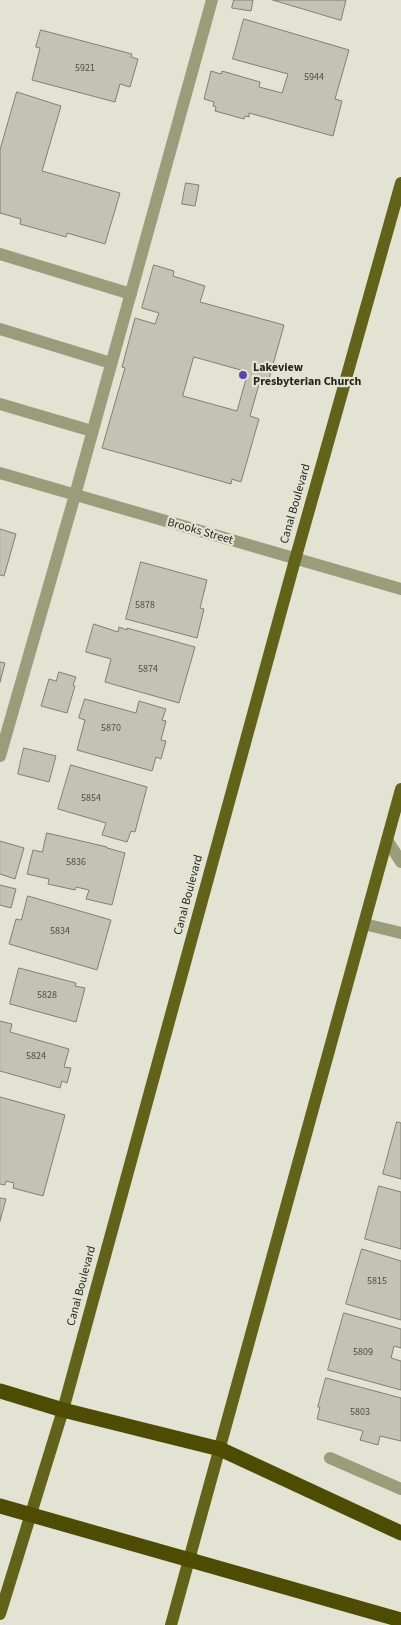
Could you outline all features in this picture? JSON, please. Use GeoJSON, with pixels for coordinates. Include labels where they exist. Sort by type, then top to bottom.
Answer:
{"type":"FeatureCollection","features":[{"type":"Feature","properties":{"kind":"highway"},"geometry":{"type":"LineString","coordinates":[[0,1392],[63,1410],[220,1448],[401,1533]]}},
{"type":"Feature","properties":{"kind":"highway"},"geometry":{"type":"LineString","coordinates":[[0,1506],[401,1620]]}},
{"type":"Feature","properties":{"kind":"main road","name":"Canal Boulevard"},"geometry":{"type":"LineString","coordinates":[[0,1614],[63,1410],[295,560],[401,183]]}},
{"type":"Feature","properties":{"kind":"main road"},"geometry":{"type":"LineString","coordinates":[[170,1625],[401,790]]}},
{"type":"Feature","properties":{"kind":"street"},"geometry":{"type":"LineString","coordinates":[[0,756],[75,495],[212,0]]}},
{"type":"Feature","properties":{"kind":"street"},"geometry":{"type":"LineString","coordinates":[[0,254],[131,294]]}},
{"type":"Feature","properties":{"kind":"street"},"geometry":{"type":"LineString","coordinates":[[0,328],[111,363]]}},
{"type":"Feature","properties":{"kind":"street"},"geometry":{"type":"LineString","coordinates":[[0,404],[92,431]]}},
{"type":"Feature","properties":{"kind":"street","name":"Brooks Street"},"geometry":{"type":"LineString","coordinates":[[0,473],[295,560],[401,589]]}},
{"type":"Feature","properties":{"kind":"street"},"geometry":{"type":"LineString","coordinates":[[387,840],[401,862]]}},
{"type":"Feature","properties":{"kind":"street"},"geometry":{"type":"LineString","coordinates":[[364,924],[401,933]]}},
{"type":"Feature","properties":{"kind":"street"},"geometry":{"type":"LineString","coordinates":[[330,1458],[401,1489]]}},
{"type":"Feature","properties":{"kind":"building"},"geometry":{"type":"Polygon","coordinates":[[[234,0],[253,0],[251,11],[232,8],[234,0]]]}},
{"type":"Feature","properties":{"kind":"building"},"geometry":{"type":"Polygon","coordinates":[[[273,0],[346,0],[341,20],[273,0]]]}},
{"type":"Feature","properties":{"kind":"building"},"geometry":{"type":"Polygon","coordinates":[[[244,19],[349,50],[335,99],[342,101],[333,136],[249,113],[249,117],[245,116],[244,119],[215,111],[214,102],[204,99],[211,71],[221,74],[222,71],[260,82],[259,87],[282,93],[288,74],[233,59],[244,19]]]}},
{"type":"Feature","properties":{"kind":"building"},"geometry":{"type":"Polygon","coordinates":[[[41,30],[132,54],[131,57],[138,59],[130,87],[120,84],[115,102],[32,80],[40,48],[36,47],[41,30]]]}},
{"type":"Feature","properties":{"kind":"building"},"geometry":{"type":"Polygon","coordinates":[[[17,92],[61,106],[42,171],[120,193],[105,244],[67,233],[66,237],[20,224],[21,219],[0,213],[0,150],[17,92]]]}},
{"type":"Feature","properties":{"kind":"building"},"geometry":{"type":"Polygon","coordinates":[[[186,183],[199,185],[195,206],[182,204],[186,183]]]}},
{"type":"Feature","properties":{"kind":"building"},"geometry":{"type":"Polygon","coordinates":[[[154,265],[174,271],[173,276],[205,286],[200,302],[284,325],[269,379],[261,377],[250,416],[259,419],[241,482],[232,479],[231,484],[102,448],[125,368],[122,367],[135,318],[155,324],[159,313],[142,308],[154,265]],[[194,357],[183,396],[237,411],[248,372],[194,357]]]}},
{"type":"Feature","properties":{"kind":"building"},"geometry":{"type":"Polygon","coordinates":[[[0,529],[16,534],[4,576],[0,575],[0,529]]]}},
{"type":"Feature","properties":{"kind":"building"},"geometry":{"type":"Polygon","coordinates":[[[141,562],[207,580],[200,608],[204,609],[197,638],[126,619],[141,562]]]}},
{"type":"Feature","properties":{"kind":"building"},"geometry":{"type":"Polygon","coordinates":[[[94,624],[118,632],[119,627],[127,630],[127,628],[195,647],[179,703],[105,682],[111,659],[86,652],[94,624]]]}},
{"type":"Feature","properties":{"kind":"building"},"geometry":{"type":"Polygon","coordinates":[[[0,662],[5,663],[0,682],[0,662]]]}},
{"type":"Feature","properties":{"kind":"building"},"geometry":{"type":"Polygon","coordinates":[[[59,672],[76,677],[67,713],[41,706],[49,679],[56,681],[59,672]]]}},
{"type":"Feature","properties":{"kind":"building"},"geometry":{"type":"Polygon","coordinates":[[[85,699],[136,713],[139,701],[166,709],[162,720],[166,721],[161,740],[166,741],[161,759],[156,757],[152,771],[77,750],[85,720],[79,718],[85,699]]]}},
{"type":"Feature","properties":{"kind":"building"},"geometry":{"type":"Polygon","coordinates":[[[24,748],[56,756],[49,782],[18,774],[24,748]]]}},
{"type":"Feature","properties":{"kind":"building"},"geometry":{"type":"Polygon","coordinates":[[[71,765],[147,787],[135,832],[131,831],[127,842],[102,835],[106,823],[58,809],[71,765]]]}},
{"type":"Feature","properties":{"kind":"building"},"geometry":{"type":"Polygon","coordinates":[[[47,833],[125,853],[112,905],[86,899],[89,890],[76,887],[75,890],[48,884],[49,879],[27,874],[33,850],[42,852],[47,833]]]}},
{"type":"Feature","properties":{"kind":"building"},"geometry":{"type":"Polygon","coordinates":[[[0,841],[24,848],[15,879],[0,874],[0,841]]]}},
{"type":"Feature","properties":{"kind":"building"},"geometry":{"type":"Polygon","coordinates":[[[0,885],[16,889],[11,908],[0,905],[0,885]]]}},
{"type":"Feature","properties":{"kind":"building"},"geometry":{"type":"Polygon","coordinates":[[[28,896],[111,920],[97,970],[9,944],[16,919],[21,920],[28,896]]]}},
{"type":"Feature","properties":{"kind":"building"},"geometry":{"type":"Polygon","coordinates":[[[19,968],[76,983],[75,986],[85,988],[76,1022],[10,1004],[19,968]]]}},
{"type":"Feature","properties":{"kind":"building"},"geometry":{"type":"Polygon","coordinates":[[[0,1021],[12,1024],[10,1032],[69,1049],[64,1067],[71,1068],[67,1083],[62,1081],[60,1088],[0,1071],[0,1021]]]}},
{"type":"Feature","properties":{"kind":"building"},"geometry":{"type":"Polygon","coordinates":[[[0,1097],[65,1115],[43,1196],[13,1188],[14,1183],[6,1181],[5,1185],[0,1184],[0,1097]]]}},
{"type":"Feature","properties":{"kind":"building"},"geometry":{"type":"Polygon","coordinates":[[[397,1122],[401,1123],[401,1179],[383,1174],[397,1122]]]}},
{"type":"Feature","properties":{"kind":"building"},"geometry":{"type":"Polygon","coordinates":[[[379,1186],[401,1192],[401,1249],[365,1239],[379,1186]]]}},
{"type":"Feature","properties":{"kind":"building"},"geometry":{"type":"Polygon","coordinates":[[[0,1198],[6,1199],[0,1221],[0,1198]]]}},
{"type":"Feature","properties":{"kind":"building"},"geometry":{"type":"Polygon","coordinates":[[[362,1249],[401,1261],[401,1320],[346,1304],[362,1249]]]}},
{"type":"Feature","properties":{"kind":"building"},"geometry":{"type":"Polygon","coordinates":[[[344,1313],[401,1329],[401,1348],[394,1346],[391,1358],[401,1361],[401,1390],[328,1370],[344,1313]]]}},
{"type":"Feature","properties":{"kind":"building"},"geometry":{"type":"Polygon","coordinates":[[[326,1378],[401,1398],[401,1441],[380,1436],[378,1445],[360,1440],[363,1431],[317,1419],[320,1407],[318,1407],[326,1378]]]}},
{"type":"Feature","properties":{"kind":"place","name":"Lakeview Presbyterian Church"},"geometry":{"type":"Point","coordinates":[243,375]}}]}
